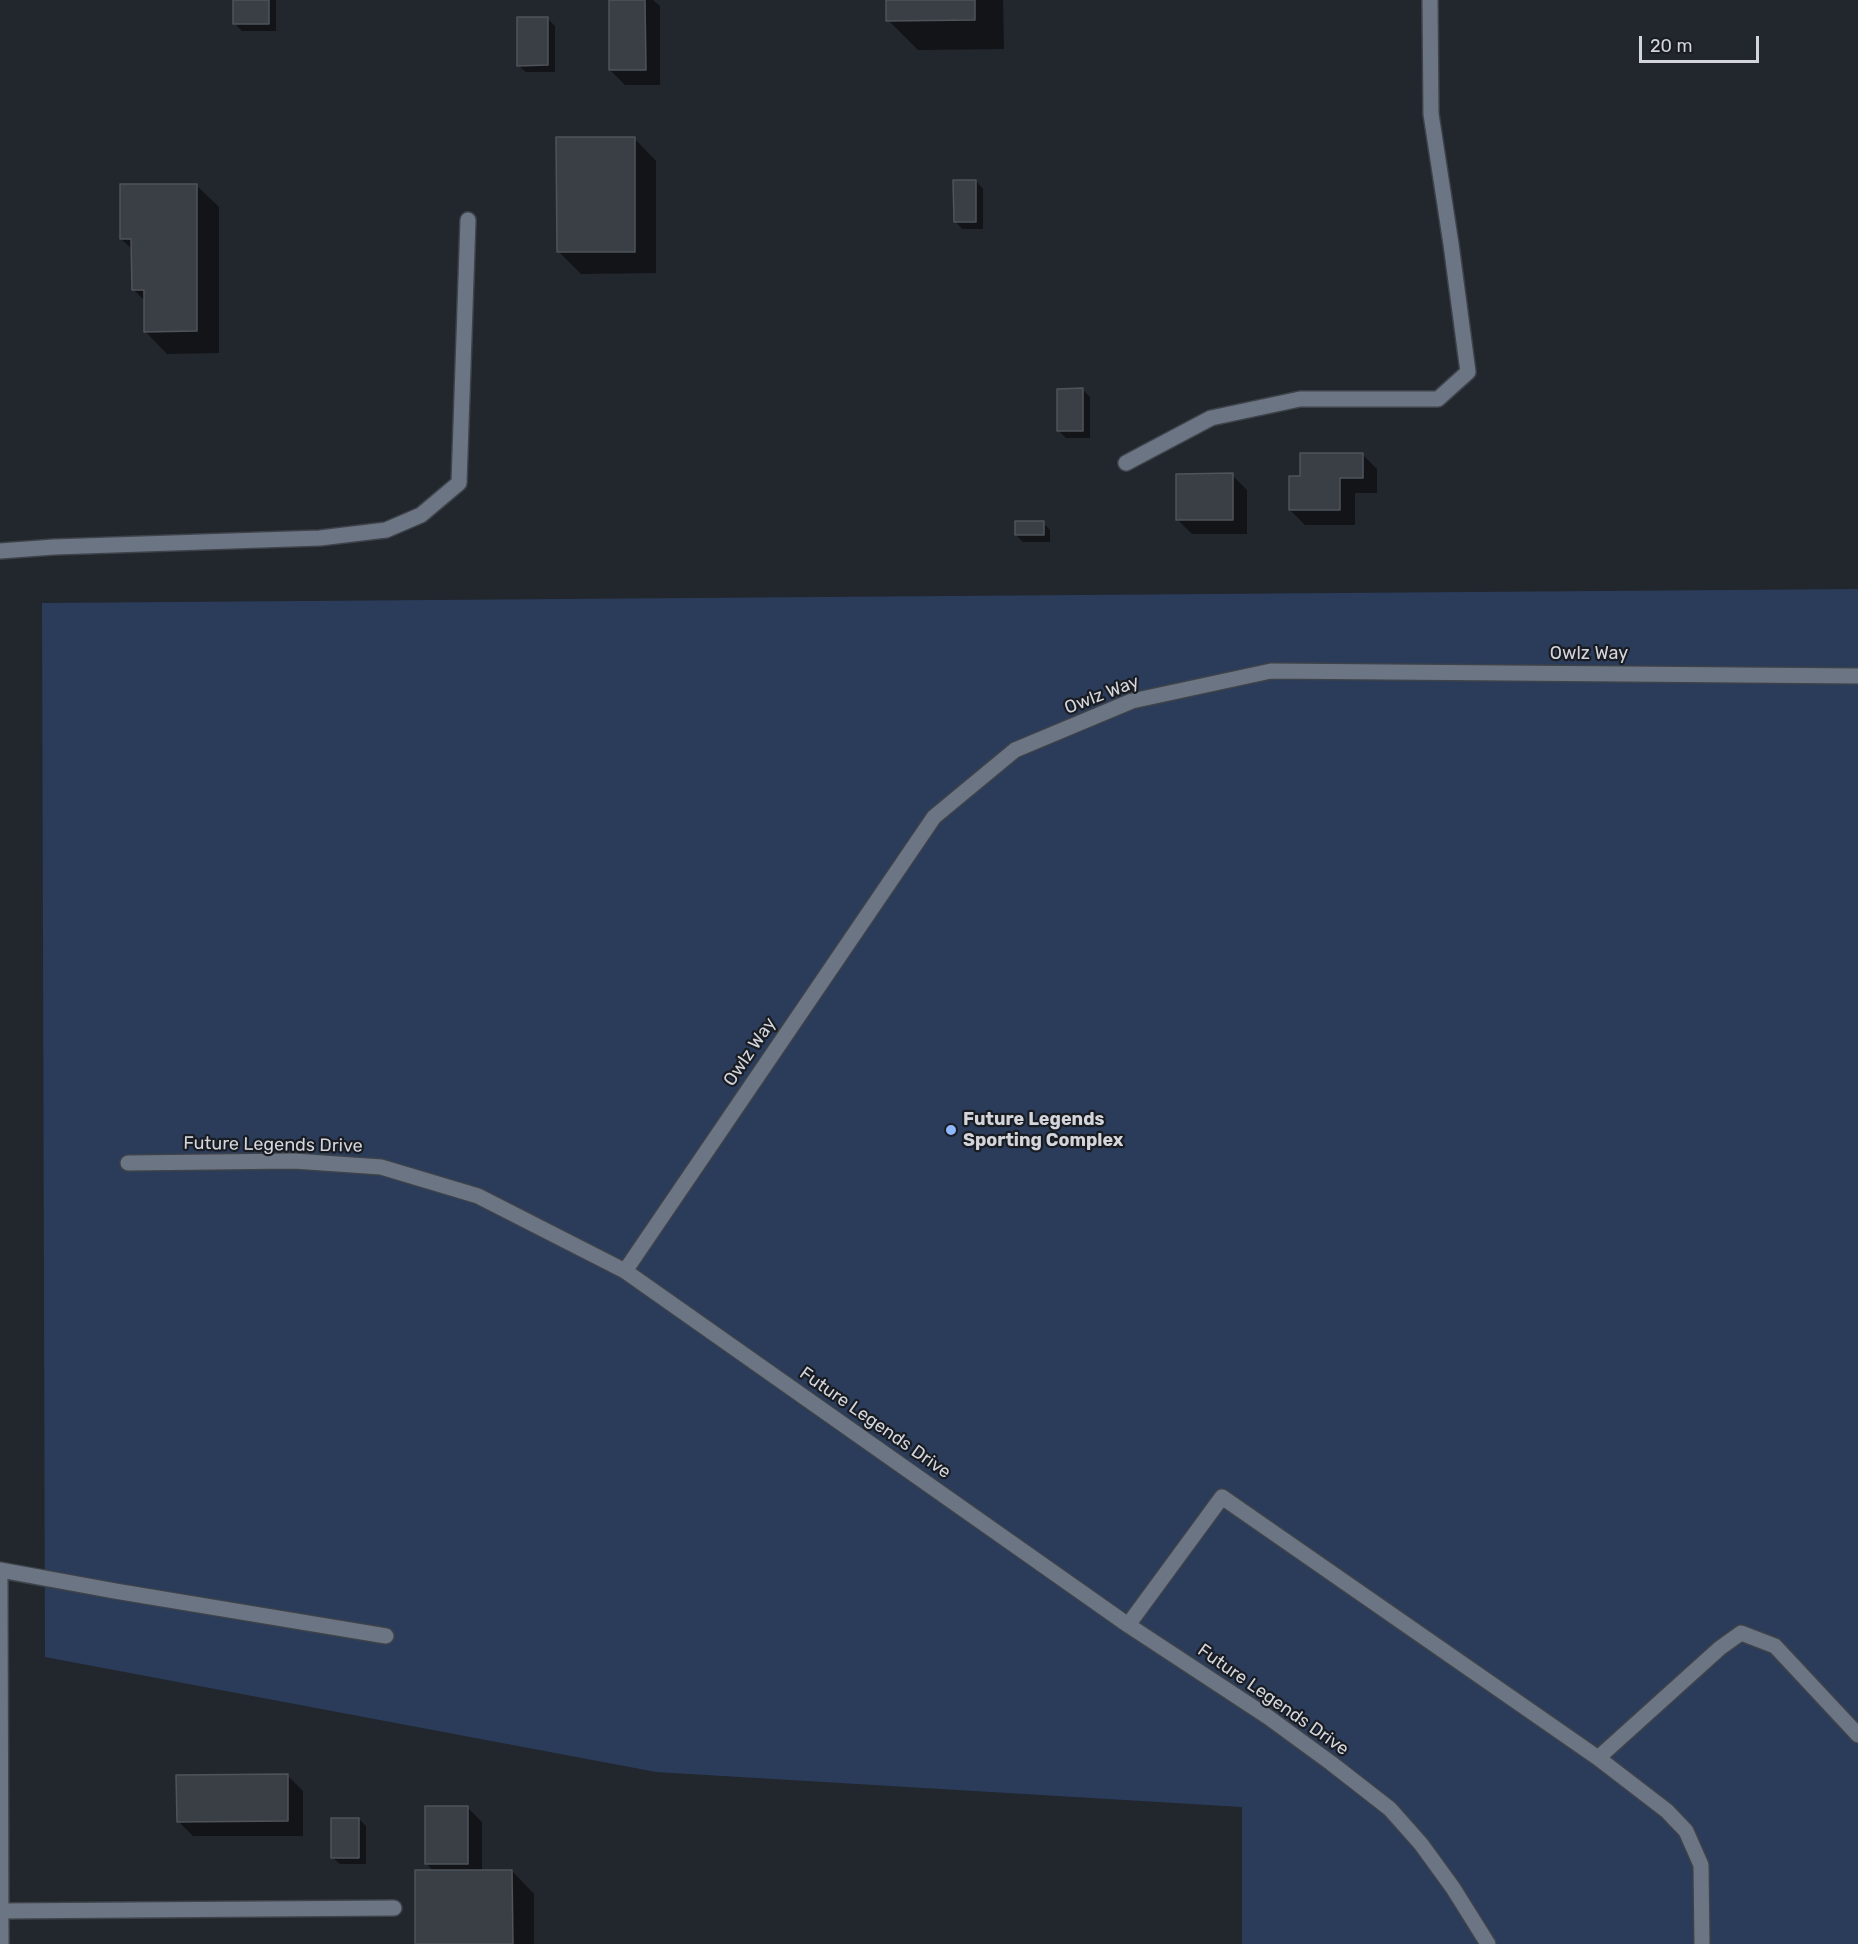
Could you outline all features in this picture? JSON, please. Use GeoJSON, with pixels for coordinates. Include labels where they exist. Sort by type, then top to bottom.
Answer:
{"type":"FeatureCollection","features":[{"type":"Feature","properties":{"kind":"street"},"geometry":{"type":"LineString","coordinates":[[1126,463],[1211,418],[1300,399],[1438,399],[1468,372],[1431,114],[1430,0]]}},
{"type":"Feature","properties":{"kind":"street"},"geometry":{"type":"LineString","coordinates":[[0,551],[54,547],[320,538],[386,530],[421,515],[459,483],[468,220]]}},
{"type":"Feature","properties":{"kind":"street","name":"Owlz Way"},"geometry":{"type":"LineString","coordinates":[[625,1271],[934,818],[1015,750],[1132,701],[1271,671],[1858,676]]}},
{"type":"Feature","properties":{"kind":"street","name":"Future Legends Drive"},"geometry":{"type":"LineString","coordinates":[[128,1163],[294,1161],[381,1167],[478,1196],[625,1271],[1128,1625],[1268,1717],[1331,1762],[1390,1809],[1421,1844],[1453,1888],[1488,1944]]}},
{"type":"Feature","properties":{"kind":"street"},"geometry":{"type":"LineString","coordinates":[[1128,1625],[1222,1497],[1598,1758],[1667,1811],[1686,1831],[1701,1865],[1702,1944]]}},
{"type":"Feature","properties":{"kind":"street"},"geometry":{"type":"LineString","coordinates":[[0,1570],[115,1592],[386,1636]]}},
{"type":"Feature","properties":{"kind":"street"},"geometry":{"type":"LineString","coordinates":[[0,1580],[2,1944]]}},
{"type":"Feature","properties":{"kind":"street"},"geometry":{"type":"LineString","coordinates":[[1598,1758],[1720,1648],[1741,1633],[1775,1646],[1858,1735]]}},
{"type":"Feature","properties":{"kind":"street"},"geometry":{"type":"LineString","coordinates":[[1,1911],[394,1908]]}},
{"type":"Feature","properties":{"kind":"shaded area","name":"Future Legends Sporting Complex"},"geometry":{"type":"Polygon","coordinates":[[[1858,589],[1858,1944],[1242,1944],[1242,1807],[656,1772],[45,1657],[42,603],[1858,589]]]}},
{"type":"Feature","properties":{"kind":"building"},"geometry":{"type":"Polygon","coordinates":[[[233,0],[269,0],[269,24],[233,24],[233,0]]]}},
{"type":"Feature","properties":{"kind":"building"},"geometry":{"type":"Polygon","coordinates":[[[609,0],[645,0],[646,70],[609,70],[609,0]]]}},
{"type":"Feature","properties":{"kind":"building"},"geometry":{"type":"Polygon","coordinates":[[[886,0],[975,0],[975,20],[886,21],[886,0]]]}},
{"type":"Feature","properties":{"kind":"building"},"geometry":{"type":"Polygon","coordinates":[[[517,17],[548,17],[548,65],[517,66],[517,17]]]}},
{"type":"Feature","properties":{"kind":"building"},"geometry":{"type":"Polygon","coordinates":[[[556,137],[635,137],[635,252],[557,252],[556,137]]]}},
{"type":"Feature","properties":{"kind":"building"},"geometry":{"type":"Polygon","coordinates":[[[953,180],[976,180],[976,222],[954,222],[953,180]]]}},
{"type":"Feature","properties":{"kind":"building"},"geometry":{"type":"Polygon","coordinates":[[[120,184],[197,184],[197,331],[144,332],[144,290],[132,290],[131,239],[120,239],[120,184]]]}},
{"type":"Feature","properties":{"kind":"building"},"geometry":{"type":"Polygon","coordinates":[[[1083,388],[1083,431],[1057,431],[1057,389],[1083,388]]]}},
{"type":"Feature","properties":{"kind":"building"},"geometry":{"type":"Polygon","coordinates":[[[1300,453],[1363,453],[1363,478],[1340,478],[1340,510],[1289,510],[1289,476],[1300,476],[1300,453]]]}},
{"type":"Feature","properties":{"kind":"building"},"geometry":{"type":"Polygon","coordinates":[[[1233,473],[1233,520],[1176,520],[1176,474],[1233,473]]]}},
{"type":"Feature","properties":{"kind":"building"},"geometry":{"type":"Polygon","coordinates":[[[1015,521],[1044,521],[1044,535],[1015,535],[1015,521]]]}},
{"type":"Feature","properties":{"kind":"building"},"geometry":{"type":"Polygon","coordinates":[[[288,1774],[288,1821],[177,1822],[176,1775],[288,1774]]]}},
{"type":"Feature","properties":{"kind":"building"},"geometry":{"type":"Polygon","coordinates":[[[425,1806],[468,1806],[468,1864],[425,1864],[425,1806]]]}},
{"type":"Feature","properties":{"kind":"building"},"geometry":{"type":"Polygon","coordinates":[[[331,1818],[359,1818],[359,1858],[331,1858],[331,1818]]]}},
{"type":"Feature","properties":{"kind":"building"},"geometry":{"type":"Polygon","coordinates":[[[415,1870],[512,1870],[513,1944],[415,1944],[415,1870]]]}},
{"type":"Feature","properties":{"kind":"place","name":"Future Legends Sporting Complex"},"geometry":{"type":"Point","coordinates":[951,1130]}}]}
